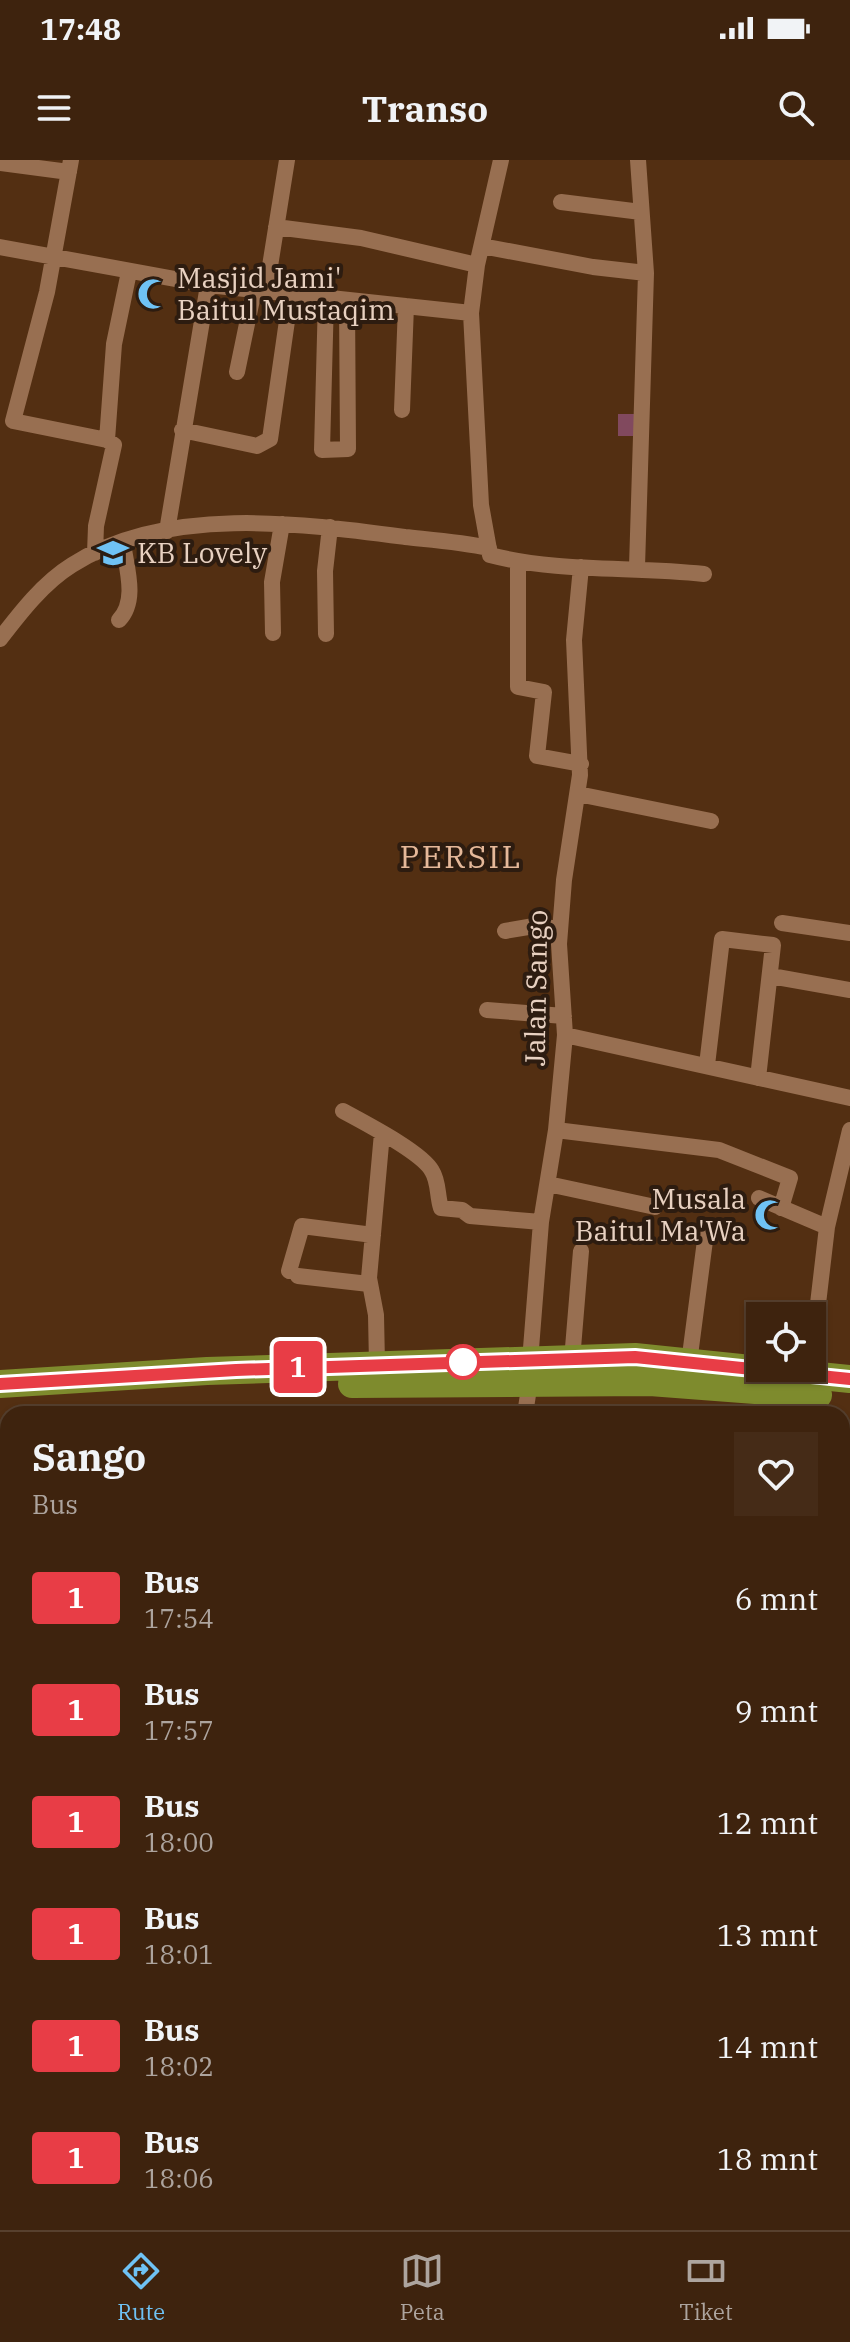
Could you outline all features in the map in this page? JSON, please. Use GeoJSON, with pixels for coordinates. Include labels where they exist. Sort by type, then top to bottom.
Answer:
{"type":"FeatureCollection","features":[{"type":"Feature","properties":{"kind":"highway"},"geometry":{"type":"LineString","coordinates":[[0,1401],[530,1372],[572,1360],[635,1357],[746,1364]]}},
{"type":"Feature","properties":{"kind":"highway"},"geometry":{"type":"LineString","coordinates":[[0,1384],[377,1364],[530,1372],[850,1397]]}},
{"type":"Feature","properties":{"kind":"highway"},"geometry":{"type":"LineString","coordinates":[[826,1371],[850,1379]]}},
{"type":"Feature","properties":{"kind":"street"},"geometry":{"type":"LineString","coordinates":[[237,372],[276,227],[287,160]]}},
{"type":"Feature","properties":{"kind":"street"},"geometry":{"type":"LineString","coordinates":[[490,552],[481,505],[471,313],[477,265],[501,160]]}},
{"type":"Feature","properties":{"kind":"street"},"geometry":{"type":"LineString","coordinates":[[637,567],[646,273],[638,160]]}},
{"type":"Feature","properties":{"kind":"street"},"geometry":{"type":"LineString","coordinates":[[0,163],[70,166],[51,255],[47,292],[6,420],[107,440],[115,449],[96,526],[95,553]]}},
{"type":"Feature","properties":{"kind":"street"},"geometry":{"type":"LineString","coordinates":[[561,202],[641,212]]}},
{"type":"Feature","properties":{"kind":"street"},"geometry":{"type":"LineString","coordinates":[[276,227],[361,238],[477,265]]}},
{"type":"Feature","properties":{"kind":"street"},"geometry":{"type":"LineString","coordinates":[[482,246],[593,267],[646,273]]}},
{"type":"Feature","properties":{"kind":"street"},"geometry":{"type":"LineString","coordinates":[[0,247],[208,285],[471,313]]}},
{"type":"Feature","properties":{"kind":"street"},"geometry":{"type":"LineString","coordinates":[[107,440],[114,344],[129,272]]}},
{"type":"Feature","properties":{"kind":"street"},"geometry":{"type":"LineString","coordinates":[[167,531],[208,285]]}},
{"type":"Feature","properties":{"kind":"street"},"geometry":{"type":"LineString","coordinates":[[182,430],[257,446],[270,439],[291,293]]}},
{"type":"Feature","properties":{"kind":"street"},"geometry":{"type":"LineString","coordinates":[[326,298],[321,448],[348,449],[347,301]]}},
{"type":"Feature","properties":{"kind":"street"},"geometry":{"type":"LineString","coordinates":[[402,410],[406,306]]}},
{"type":"Feature","properties":{"kind":"street"},"geometry":{"type":"LineString","coordinates":[[0,639],[21,612],[61,573],[95,553],[167,531],[235,522],[330,527],[490,552],[518,561],[704,574]]}},
{"type":"Feature","properties":{"kind":"street"},"geometry":{"type":"LineString","coordinates":[[273,633],[272,582],[282,524]]}},
{"type":"Feature","properties":{"kind":"street"},"geometry":{"type":"LineString","coordinates":[[326,634],[325,571],[330,527]]}},
{"type":"Feature","properties":{"kind":"street"},"geometry":{"type":"LineString","coordinates":[[119,620],[126,613],[130,594],[123,543]]}},
{"type":"Feature","properties":{"kind":"street"},"geometry":{"type":"LineString","coordinates":[[518,561],[518,687],[544,694],[537,756],[581,764]]}},
{"type":"Feature","properties":{"kind":"street","name":"Jalan Sango"},"geometry":{"type":"LineString","coordinates":[[526,1406],[541,1222],[556,1130],[565,1035],[560,929],[581,764],[574,640],[581,567]]}},
{"type":"Feature","properties":{"kind":"street"},"geometry":{"type":"LineString","coordinates":[[578,794],[711,821]]}},
{"type":"Feature","properties":{"kind":"street"},"geometry":{"type":"LineString","coordinates":[[782,923],[850,933]]}},
{"type":"Feature","properties":{"kind":"street"},"geometry":{"type":"LineString","coordinates":[[505,931],[534,926],[560,929]]}},
{"type":"Feature","properties":{"kind":"street"},"geometry":{"type":"LineString","coordinates":[[707,1065],[722,938],[773,945],[758,1078]]}},
{"type":"Feature","properties":{"kind":"street"},"geometry":{"type":"LineString","coordinates":[[771,976],[850,990]]}},
{"type":"Feature","properties":{"kind":"street"},"geometry":{"type":"LineString","coordinates":[[487,1010],[564,1016]]}},
{"type":"Feature","properties":{"kind":"street"},"geometry":{"type":"LineString","coordinates":[[565,1035],[850,1098]]}},
{"type":"Feature","properties":{"kind":"street"},"geometry":{"type":"LineString","coordinates":[[343,1111],[382,1133],[432,1170],[441,1208],[462,1210],[470,1216],[541,1222]]}},
{"type":"Feature","properties":{"kind":"street"},"geometry":{"type":"LineString","coordinates":[[556,1130],[719,1150],[790,1178],[781,1208]]}},
{"type":"Feature","properties":{"kind":"street"},"geometry":{"type":"LineString","coordinates":[[818,1302],[827,1227],[850,1130]]}},
{"type":"Feature","properties":{"kind":"street"},"geometry":{"type":"LineString","coordinates":[[377,1364],[376,1315],[369,1284],[382,1133]]}},
{"type":"Feature","properties":{"kind":"street"},"geometry":{"type":"LineString","coordinates":[[548,1184],[655,1207]]}},
{"type":"Feature","properties":{"kind":"street"},"geometry":{"type":"LineString","coordinates":[[759,1198],[827,1227]]}},
{"type":"Feature","properties":{"kind":"street"},"geometry":{"type":"LineString","coordinates":[[369,1284],[293,1273],[302,1226],[373,1235]]}},
{"type":"Feature","properties":{"kind":"street"},"geometry":{"type":"LineString","coordinates":[[689,1363],[706,1233]]}},
{"type":"Feature","properties":{"kind":"street"},"geometry":{"type":"LineString","coordinates":[[572,1360],[581,1251]]}},
{"type":"Feature","properties":{"kind":"shaded area"},"geometry":{"type":"Polygon","coordinates":[[[618,414],[637,414],[636,436],[618,436],[618,414]]]}},
{"type":"Feature","properties":{"kind":"bus line","name":"1"},"geometry":{"type":"LineString","coordinates":[[0,1384],[377,1364],[635,1357],[850,1379]]}},
{"type":"Feature","properties":{"kind":"place","name":"Masjid Jami' Baitul Mustaqim"},"geometry":{"type":"Point","coordinates":[153,294]}},
{"type":"Feature","properties":{"kind":"place","name":"KB Lovely"},"geometry":{"type":"Point","coordinates":[113,553]}},
{"type":"Feature","properties":{"kind":"place","name":"Musala Baitul Ma'Wa"},"geometry":{"type":"Point","coordinates":[770,1215]}},
{"type":"Feature","properties":{"kind":"district","name":"PERSIL"},"geometry":{"type":"Point","coordinates":[461,857]}}]}
